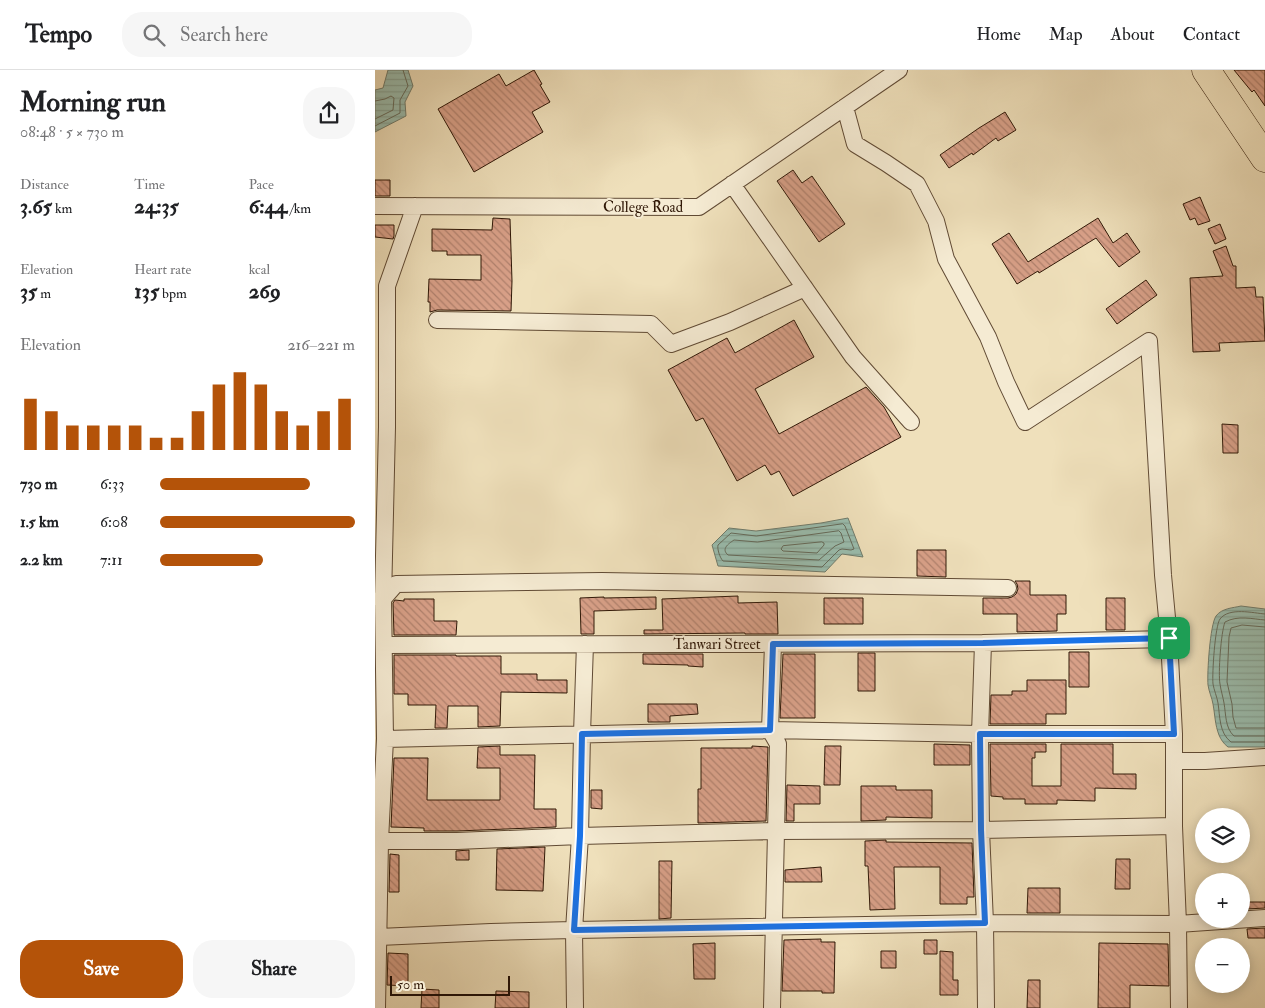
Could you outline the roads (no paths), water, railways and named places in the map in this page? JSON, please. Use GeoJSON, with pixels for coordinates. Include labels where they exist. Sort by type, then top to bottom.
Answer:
{"type":"FeatureCollection","features":[{"type":"Feature","properties":{"kind":"highway"},"geometry":{"type":"LineString","coordinates":[[1206,70],[1265,158]]}},
{"type":"Feature","properties":{"kind":"street","name":"College Road"},"geometry":{"type":"LineString","coordinates":[[375,206],[699,207],[899,70]]}},
{"type":"Feature","properties":{"kind":"street"},"geometry":{"type":"LineString","coordinates":[[845,107],[855,144],[917,184],[936,221],[946,259],[988,337],[1025,422],[1149,341],[1174,734],[1174,826],[1179,1008]]}},
{"type":"Feature","properties":{"kind":"street"},"geometry":{"type":"LineString","coordinates":[[732,184],[853,357],[911,422]]}},
{"type":"Feature","properties":{"kind":"street"},"geometry":{"type":"LineString","coordinates":[[377,1008],[376,988],[379,937],[377,841],[385,739],[384,645],[379,599],[387,427],[387,286],[415,206]]}},
{"type":"Feature","properties":{"kind":"street"},"geometry":{"type":"LineString","coordinates":[[437,320],[651,324],[671,344],[730,322],[805,288]]}},
{"type":"Feature","properties":{"kind":"street"},"geometry":{"type":"LineString","coordinates":[[379,599],[396,584],[602,581],[1008,588]]}},
{"type":"Feature","properties":{"kind":"street","name":"Tanwari Street"},"geometry":{"type":"LineString","coordinates":[[384,645],[983,643],[1169,638]]}},
{"type":"Feature","properties":{"kind":"street"},"geometry":{"type":"LineString","coordinates":[[983,643],[980,734],[986,1008]]}},
{"type":"Feature","properties":{"kind":"street"},"geometry":{"type":"LineString","coordinates":[[575,1008],[574,930],[580,836],[585,644]]}},
{"type":"Feature","properties":{"kind":"street"},"geometry":{"type":"LineString","coordinates":[[772,1008],[778,744],[770,730],[773,644]]}},
{"type":"Feature","properties":{"kind":"street"},"geometry":{"type":"LineString","coordinates":[[385,739],[770,730],[980,734],[1174,734]]}},
{"type":"Feature","properties":{"kind":"street"},"geometry":{"type":"LineString","coordinates":[[1174,761],[1265,757]]}},
{"type":"Feature","properties":{"kind":"street"},"geometry":{"type":"LineString","coordinates":[[377,841],[457,841],[776,831],[981,830],[1174,826]]}},
{"type":"Feature","properties":{"kind":"street"},"geometry":{"type":"LineString","coordinates":[[379,937],[491,932],[773,926],[985,923],[1178,924],[1265,918]]}},
{"type":"Feature","properties":{"kind":"water"},"geometry":{"type":"Polygon","coordinates":[[[388,70],[408,70],[413,86],[405,102],[406,116],[375,132],[375,90],[383,88],[388,70]]]}},
{"type":"Feature","properties":{"kind":"water"},"geometry":{"type":"Polygon","coordinates":[[[848,518],[863,557],[842,554],[825,572],[718,566],[712,545],[729,528],[756,531],[848,518]]]}},
{"type":"Feature","properties":{"kind":"water"},"geometry":{"type":"Polygon","coordinates":[[[1241,606],[1265,609],[1265,747],[1228,747],[1224,743],[1216,724],[1208,685],[1211,639],[1216,616],[1224,610],[1241,606]]]}}]}
